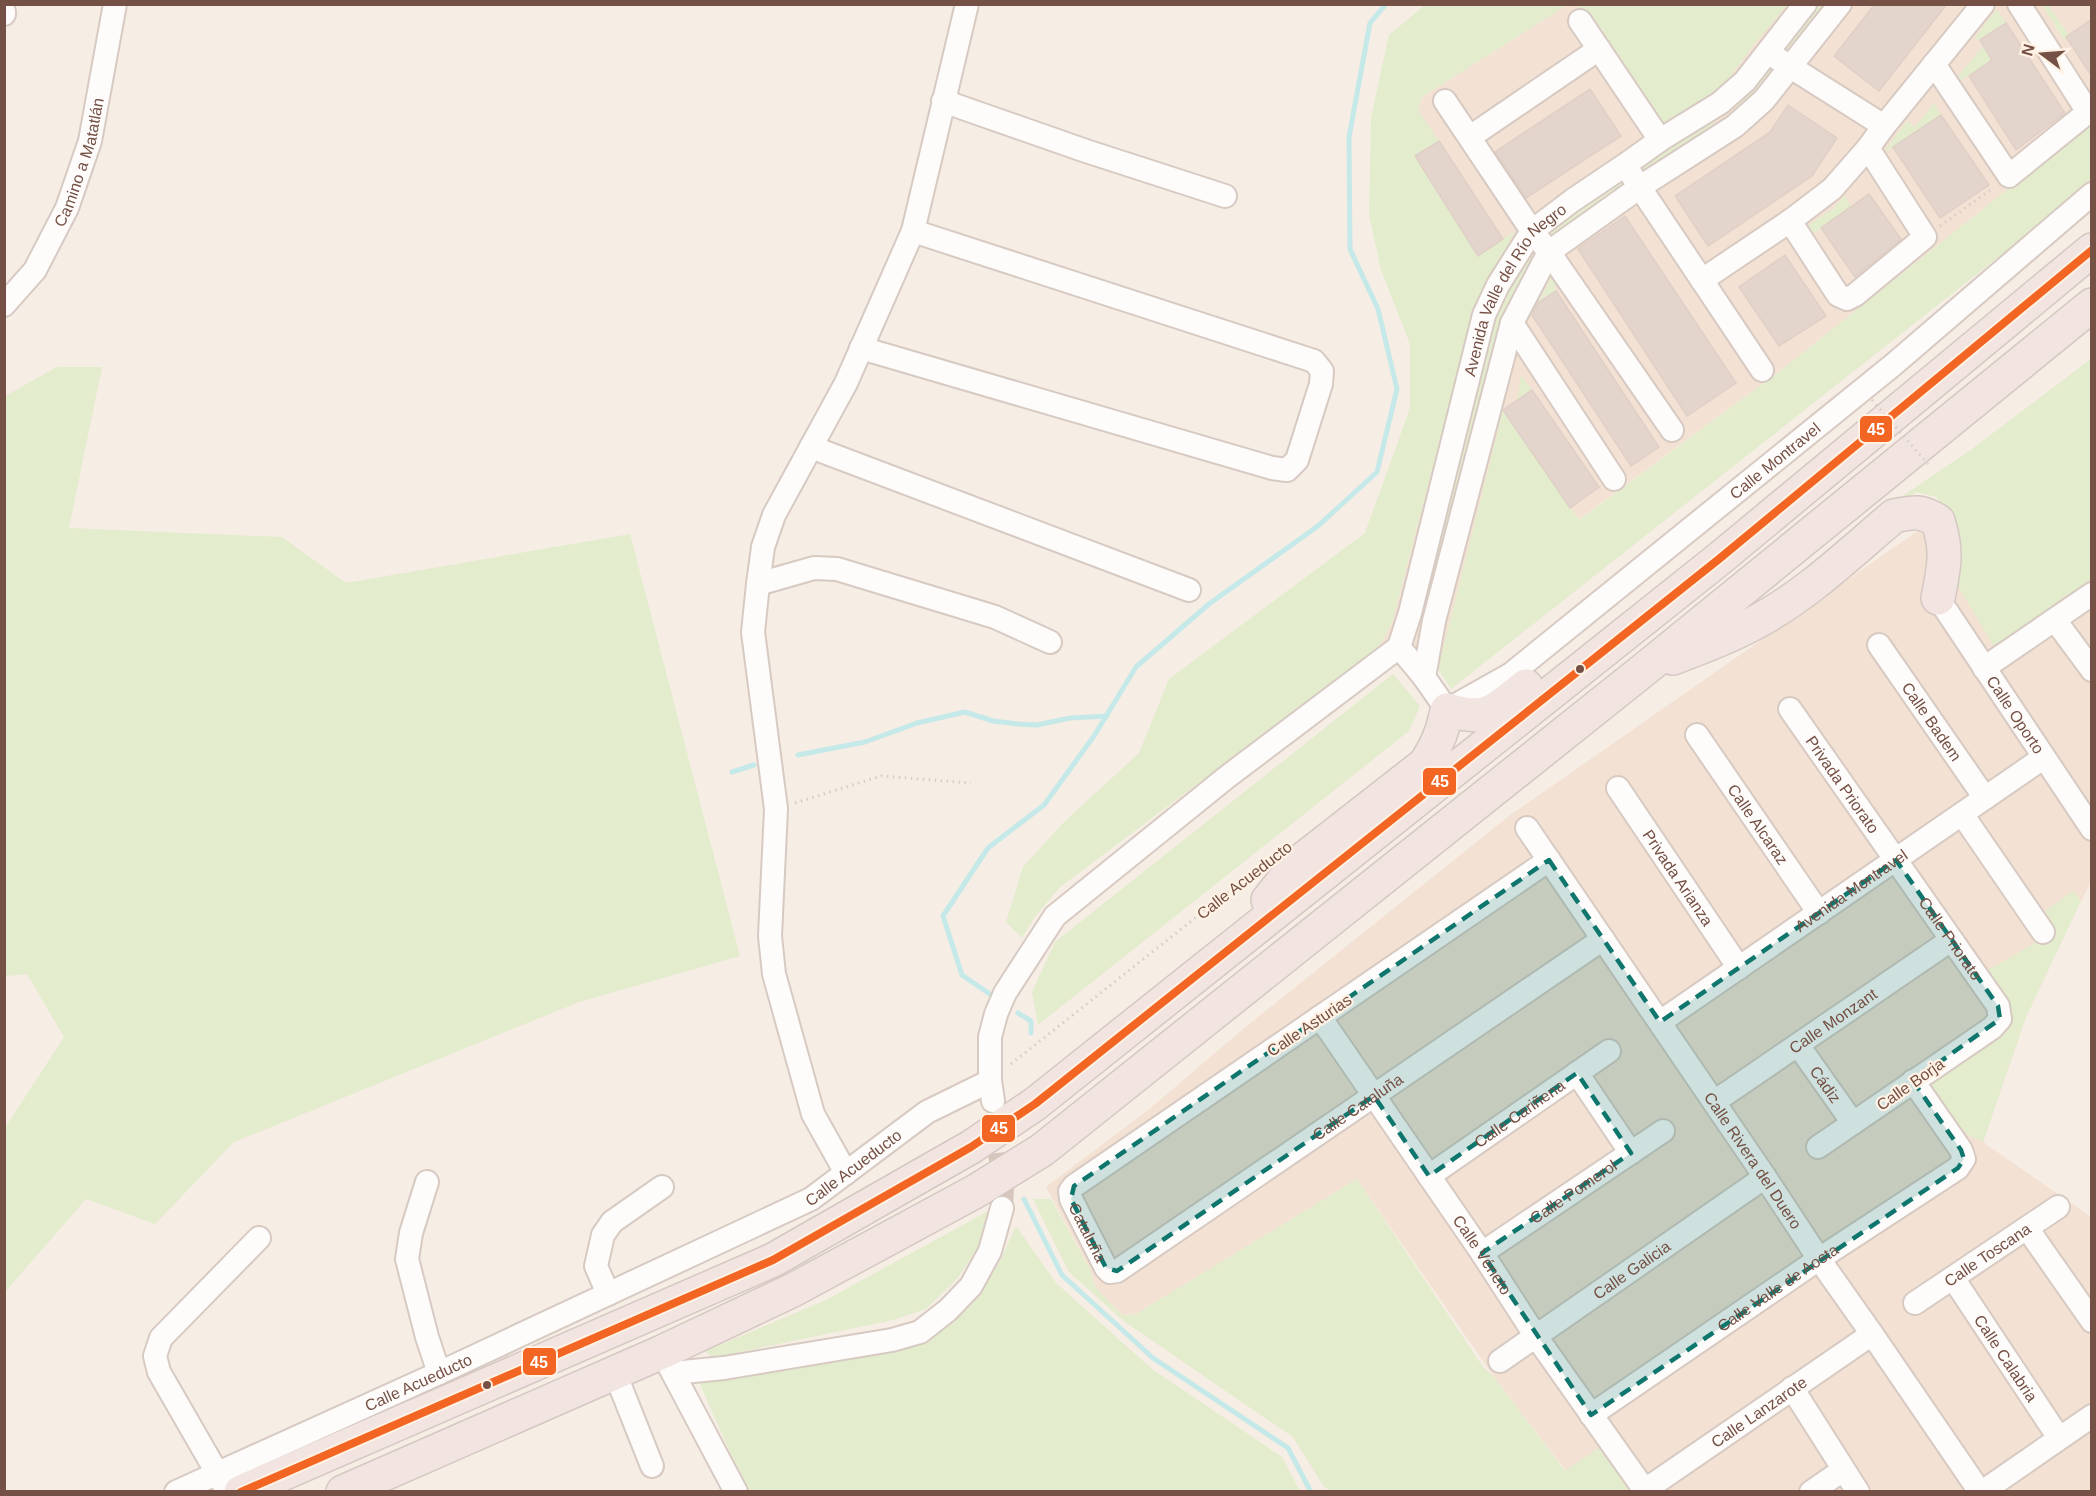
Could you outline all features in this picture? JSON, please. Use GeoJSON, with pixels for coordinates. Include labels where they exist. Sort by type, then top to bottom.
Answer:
{"type":"FeatureCollection","features":[{"type":"Feature","properties":{"kind":"highway"},"geometry":{"type":"LineString","coordinates":[[229,1485],[773,1260],[971,1147],[1026,1110],[1719,559],[2091,250]]}},
{"type":"Feature","properties":{"kind":"highway"},"geometry":{"type":"LineString","coordinates":[[343,1491],[615,1373],[668,1362],[976,1191],[1042,1150],[1646,668],[2091,305]]}},
{"type":"Feature","properties":{"kind":"highway"},"geometry":{"type":"LineString","coordinates":[[1646,668],[1710,644],[1760,620],[1805,590],[1894,516],[1924,513],[1938,521],[1944,540],[1945,559],[1938,598]]}},
{"type":"Feature","properties":{"kind":"highway"},"geometry":{"type":"LineString","coordinates":[[1229,948],[1297,864],[1425,764],[1436,748],[1447,710],[1479,716],[1494,710],[1659,585],[1681,572],[1719,559]]}},
{"type":"Feature","properties":{"kind":"street","name":"Camino a Matatlán"},"geometry":{"type":"LineString","coordinates":[[4,305],[35,270],[67,208],[90,141],[115,4]]}},
{"type":"Feature","properties":{"kind":"street"},"geometry":{"type":"LineString","coordinates":[[846,1173],[813,1114],[774,974],[770,936],[776,809],[753,632],[763,547],[774,515],[846,383],[913,231],[967,4]]}},
{"type":"Feature","properties":{"kind":"street","name":"Avenida Valle del Río Negro"},"geometry":{"type":"LineString","coordinates":[[1399,648],[1410,613],[1484,315],[1498,285],[1532,231],[1660,140],[1720,103],[1745,81],[1805,4]]}},
{"type":"Feature","properties":{"kind":"street","name":"Avenida Valle del Río Negro"},"geometry":{"type":"LineString","coordinates":[[1424,678],[1434,621],[1512,322],[1549,252],[1640,187],[1735,126],[1764,100],[1840,4]]}},
{"type":"Feature","properties":{"kind":"street"},"geometry":{"type":"LineString","coordinates":[[1702,280],[1790,221],[1832,189],[1868,148],[1983,4]]}},
{"type":"Feature","properties":{"kind":"street"},"geometry":{"type":"LineString","coordinates":[[1934,64],[2009,177],[2088,112],[2019,4]]}},
{"type":"Feature","properties":{"kind":"street"},"geometry":{"type":"LineString","coordinates":[[1580,21],[1660,140]]}},
{"type":"Feature","properties":{"kind":"street"},"geometry":{"type":"LineString","coordinates":[[1470,137],[1599,49]]}},
{"type":"Feature","properties":{"kind":"street"},"geometry":{"type":"LineString","coordinates":[[1767,52],[1884,126]]}},
{"type":"Feature","properties":{"kind":"street"},"geometry":{"type":"LineString","coordinates":[[943,100],[1086,151],[1225,196]]}},
{"type":"Feature","properties":{"kind":"street"},"geometry":{"type":"LineString","coordinates":[[1445,101],[1532,231],[1549,252],[1672,430]]}},
{"type":"Feature","properties":{"kind":"street"},"geometry":{"type":"LineString","coordinates":[[1720,103],[1735,126]]}},
{"type":"Feature","properties":{"kind":"street"},"geometry":{"type":"LineString","coordinates":[[1790,221],[1838,295],[1847,299],[1855,295],[1925,237],[1868,148]]}},
{"type":"Feature","properties":{"kind":"street"},"geometry":{"type":"LineString","coordinates":[[1625,165],[1762,370]]}},
{"type":"Feature","properties":{"kind":"street","name":"Calle Montravel"},"geometry":{"type":"LineString","coordinates":[[1447,710],[1511,674],[1893,365],[2091,194]]}},
{"type":"Feature","properties":{"kind":"street"},"geometry":{"type":"LineString","coordinates":[[861,348],[1272,468],[1287,470],[1297,460],[1321,384],[1322,371],[1314,362],[913,231]]}},
{"type":"Feature","properties":{"kind":"street"},"geometry":{"type":"LineString","coordinates":[[1512,322],[1614,479]]}},
{"type":"Feature","properties":{"kind":"street"},"geometry":{"type":"LineString","coordinates":[[811,447],[1189,590]]}},
{"type":"Feature","properties":{"kind":"street"},"geometry":{"type":"LineString","coordinates":[[758,584],[814,568],[837,568],[995,617],[1050,642]]}},
{"type":"Feature","properties":{"kind":"street"},"geometry":{"type":"LineString","coordinates":[[1984,668],[2091,594]]}},
{"type":"Feature","properties":{"kind":"street","name":"Calle Oporto"},"geometry":{"type":"LineString","coordinates":[[1938,598],[2091,829]]}},
{"type":"Feature","properties":{"kind":"street"},"geometry":{"type":"LineString","coordinates":[[1410,613],[1423,610],[1428,612],[1434,621]]}},
{"type":"Feature","properties":{"kind":"street"},"geometry":{"type":"LineString","coordinates":[[2055,620],[2091,670]]}},
{"type":"Feature","properties":{"kind":"street","name":"Calle Badem"},"geometry":{"type":"LineString","coordinates":[[1879,645],[1985,798]]}},
{"type":"Feature","properties":{"kind":"street"},"geometry":{"type":"LineString","coordinates":[[991,1091],[990,1037],[996,1014],[1005,993],[1055,916],[1227,777],[1399,648],[1447,710]]}},
{"type":"Feature","properties":{"kind":"street","name":"Privada Priorato"},"geometry":{"type":"LineString","coordinates":[[1790,709],[1896,860]]}},
{"type":"Feature","properties":{"kind":"street","name":"Calle Alcaraz"},"geometry":{"type":"LineString","coordinates":[[1697,735],[1819,913]]}},
{"type":"Feature","properties":{"kind":"street","name":"Avenida Montravel"},"geometry":{"type":"LineString","coordinates":[[1660,1022],[2043,758]]}},
{"type":"Feature","properties":{"kind":"street","name":"Privada Arianza"},"geometry":{"type":"LineString","coordinates":[[1617,788],[1739,968]]}},
{"type":"Feature","properties":{"kind":"street"},"geometry":{"type":"LineString","coordinates":[[1962,814],[2043,932]]}},
{"type":"Feature","properties":{"kind":"street","name":"Calle Rivera del Duero"},"geometry":{"type":"LineString","coordinates":[[1527,828],[1819,1259],[1981,1491]]}},
{"type":"Feature","properties":{"kind":"street","name":"Calle Asturias"},"geometry":{"type":"LineString","coordinates":[[1070,1191],[1074,1186],[1549,860]]}},
{"type":"Feature","properties":{"kind":"street","name":"Calle Priorato"},"geometry":{"type":"LineString","coordinates":[[1896,860],[1998,1006],[2000,1019]]}},
{"type":"Feature","properties":{"kind":"street","name":"Calle Cataluña"},"geometry":{"type":"LineString","coordinates":[[1110,1272],[1117,1271],[1603,939]]}},
{"type":"Feature","properties":{"kind":"street","name":"Calle Monzant"},"geometry":{"type":"LineString","coordinates":[[1714,1102],[1951,940]]}},
{"type":"Feature","properties":{"kind":"street","name":"Calle Véneto"},"geometry":{"type":"LineString","coordinates":[[1320,1017],[1482,1253],[1535,1335],[1646,1491]]}},
{"type":"Feature","properties":{"kind":"street","name":"Calle Borja"},"geometry":{"type":"LineString","coordinates":[[1818,1147],[1992,1028],[2000,1019]]}},
{"type":"Feature","properties":{"kind":"street","name":"Cádiz"},"geometry":{"type":"LineString","coordinates":[[1798,1045],[1853,1123]]}},
{"type":"Feature","properties":{"kind":"street","name":"Calle Cariñena"},"geometry":{"type":"LineString","coordinates":[[1429,1176],[1609,1051]]}},
{"type":"Feature","properties":{"kind":"street"},"geometry":{"type":"LineString","coordinates":[[1577,1073],[1631,1153]]}},
{"type":"Feature","properties":{"kind":"street","name":"Calle Valle de Aosta"},"geometry":{"type":"LineString","coordinates":[[1591,1415],[1819,1259],[1958,1168],[1964,1159],[1961,1150],[1913,1081]]}},
{"type":"Feature","properties":{"kind":"street","name":"Calle Acueducto"},"geometry":{"type":"LineString","coordinates":[[176,1491],[229,1485],[439,1373],[811,1198],[927,1112],[991,1091]]}},
{"type":"Feature","properties":{"kind":"street","name":"Calle Pomerol"},"geometry":{"type":"LineString","coordinates":[[1482,1253],[1663,1131]]}},
{"type":"Feature","properties":{"kind":"street","name":"Calle Galicia"},"geometry":{"type":"LineString","coordinates":[[1500,1361],[1765,1177]]}},
{"type":"Feature","properties":{"kind":"street"},"geometry":{"type":"LineString","coordinates":[[428,1182],[411,1233],[407,1259],[439,1373]]}},
{"type":"Feature","properties":{"kind":"street"},"geometry":{"type":"LineString","coordinates":[[608,1294],[597,1266],[603,1235],[612,1222],[662,1187]]}},
{"type":"Feature","properties":{"kind":"street","name":"Cataluña"},"geometry":{"type":"LineString","coordinates":[[1070,1191],[1071,1199],[1106,1269],[1110,1272]]}},
{"type":"Feature","properties":{"kind":"street","name":"Calle Toscana"},"geometry":{"type":"LineString","coordinates":[[1915,1303],[2058,1207]]}},
{"type":"Feature","properties":{"kind":"street"},"geometry":{"type":"LineString","coordinates":[[736,1491],[668,1362],[747,1364],[892,1340],[920,1332],[948,1310],[971,1286],[990,1251],[1002,1208]]}},
{"type":"Feature","properties":{"kind":"street"},"geometry":{"type":"LineString","coordinates":[[2027,1228],[2091,1322]]}},
{"type":"Feature","properties":{"kind":"street"},"geometry":{"type":"LineString","coordinates":[[229,1485],[159,1372],[155,1356],[161,1338],[259,1238]]}},
{"type":"Feature","properties":{"kind":"street","name":"Calle Calabria"},"geometry":{"type":"LineString","coordinates":[[1953,1278],[2059,1438]]}},
{"type":"Feature","properties":{"kind":"street","name":"Calle Lanzarote"},"geometry":{"type":"LineString","coordinates":[[1646,1491],[1791,1388],[1872,1334]]}},
{"type":"Feature","properties":{"kind":"street"},"geometry":{"type":"LineString","coordinates":[[615,1373],[652,1466]]}},
{"type":"Feature","properties":{"kind":"street"},"geometry":{"type":"LineString","coordinates":[[1791,1388],[1858,1491]]}},
{"type":"Feature","properties":{"kind":"street"},"geometry":{"type":"LineString","coordinates":[[1981,1491],[2091,1416]]}},
{"type":"Feature","properties":{"kind":"street"},"geometry":{"type":"LineString","coordinates":[[1811,1491],[1843,1470]]}},
{"type":"Feature","properties":{"kind":"path"},"geometry":{"type":"LineString","coordinates":[[1925,237],[2009,177]]}},
{"type":"Feature","properties":{"kind":"path"},"geometry":{"type":"LineString","coordinates":[[1872,400],[1928,464]]}},
{"type":"Feature","properties":{"kind":"path"},"geometry":{"type":"LineString","coordinates":[[776,809],[881,776],[971,783]]}},
{"type":"Feature","properties":{"kind":"path","name":"Calle Acueducto"},"geometry":{"type":"LineString","coordinates":[[991,1091],[1266,862]]}},
{"type":"Feature","properties":{"kind":"highlighted area"},"geometry":{"type":"Polygon","coordinates":[[[1549,860],[1660,1022],[1896,860],[1998,1006],[2000,1019],[1913,1081],[1961,1150],[1964,1159],[1958,1168],[1591,1415],[1482,1253],[1631,1153],[1577,1073],[1429,1176],[1374,1096],[1117,1271],[1106,1268],[1071,1199],[1074,1186],[1549,860]]]}},
{"type":"Feature","properties":{"kind":"shaded area"},"geometry":{"type":"Polygon","coordinates":[[[1567,5],[2091,5],[2091,123],[1780,371],[1582,517],[1462,612],[1438,669],[1378,648],[1392,623],[1473,312],[1490,276],[1415,156],[1418,110],[1422,97],[1567,5]]]}},
{"type":"Feature","properties":{"kind":"shaded area"},"geometry":{"type":"Polygon","coordinates":[[[1926,525],[1995,648],[2091,581],[2091,882],[2026,1017],[1983,1142],[2091,1217],[2091,1491],[1591,1491],[1566,1471],[1494,1377],[1357,1179],[1136,1314],[1122,1315],[1095,1287],[1090,1269],[1046,1187],[1148,1110],[1248,1025],[1509,816],[1926,525]]]}},
{"type":"Feature","properties":{"kind":"green space"},"geometry":{"type":"Polygon","coordinates":[[[1425,5],[1567,5],[1422,97],[1418,110],[1439,141],[1415,156],[1477,256],[1515,231],[1473,312],[1392,623],[1378,648],[1059,888],[1034,918],[1022,938],[1006,922],[1023,867],[1063,823],[1139,753],[1169,679],[1365,533],[1410,408],[1410,344],[1381,270],[1369,215],[1371,117],[1389,35],[1425,5]]]}},
{"type":"Feature","properties":{"kind":"green space"},"geometry":{"type":"Polygon","coordinates":[[[1576,5],[1787,5],[1724,85],[1663,125],[1576,5]]]}},
{"type":"Feature","properties":{"kind":"green space"},"geometry":{"type":"Polygon","coordinates":[[[1817,5],[1829,5],[1788,53],[1784,46],[1817,5]]]}},
{"type":"Feature","properties":{"kind":"green space"},"geometry":{"type":"Polygon","coordinates":[[[2042,5],[2048,5],[2069,35],[2064,40],[2042,5]]]}},
{"type":"Feature","properties":{"kind":"green space"},"geometry":{"type":"Polygon","coordinates":[[[1997,9],[2006,23],[1979,41],[1975,37],[1997,9]]]}},
{"type":"Feature","properties":{"kind":"green space"},"geometry":{"type":"Polygon","coordinates":[[[1983,46],[1992,60],[1957,83],[1955,80],[1983,46]]]}},
{"type":"Feature","properties":{"kind":"green space"},"geometry":{"type":"Polygon","coordinates":[[[1768,67],[1771,68],[1772,74],[1746,108],[1738,109],[1738,102],[1768,67]]]}},
{"type":"Feature","properties":{"kind":"green space"},"geometry":{"type":"Polygon","coordinates":[[[1934,103],[1941,115],[1882,154],[1907,121],[1915,127],[1934,103]]]}},
{"type":"Feature","properties":{"kind":"green space"},"geometry":{"type":"Polygon","coordinates":[[[1713,120],[1716,125],[1645,172],[1642,171],[1643,164],[1713,120]]]}},
{"type":"Feature","properties":{"kind":"green space"},"geometry":{"type":"Polygon","coordinates":[[[2091,123],[2091,184],[1451,689],[1438,669],[1503,410],[1579,520],[1780,371],[2091,123]]]}},
{"type":"Feature","properties":{"kind":"green space"},"geometry":{"type":"Polygon","coordinates":[[[1618,181],[1625,186],[1554,236],[1548,235],[1548,228],[1618,181]]]}},
{"type":"Feature","properties":{"kind":"green space"},"geometry":{"type":"Polygon","coordinates":[[[1844,196],[1852,207],[1810,236],[1804,228],[1834,208],[1844,196]]]}},
{"type":"Feature","properties":{"kind":"green space"},"geometry":{"type":"Polygon","coordinates":[[[1527,257],[1536,259],[1431,597],[1423,594],[1493,321],[1527,257]]]}},
{"type":"Feature","properties":{"kind":"green space"},"geometry":{"type":"Polygon","coordinates":[[[1555,270],[1562,281],[1554,287],[1556,291],[1538,303],[1555,270]]]}},
{"type":"Feature","properties":{"kind":"green space"},"geometry":{"type":"Polygon","coordinates":[[[2091,359],[2091,581],[1995,648],[1949,571],[1951,517],[1936,497],[1916,492],[1905,500],[1904,495],[1972,449],[2091,359]]]}},
{"type":"Feature","properties":{"kind":"green space"},"geometry":{"type":"Polygon","coordinates":[[[57,367],[102,367],[69,528],[282,537],[346,583],[630,534],[740,956],[579,1002],[234,1142],[155,1224],[86,1199],[5,1292],[5,1128],[64,1037],[27,974],[5,976],[5,396],[57,367]]]}},
{"type":"Feature","properties":{"kind":"green space"},"geometry":{"type":"Polygon","coordinates":[[[1521,375],[1532,390],[1517,401],[1521,375]]]}},
{"type":"Feature","properties":{"kind":"green space"},"geometry":{"type":"Polygon","coordinates":[[[1393,674],[1420,706],[1409,731],[1038,1025],[1032,992],[1055,942],[1393,674]]]}},
{"type":"Feature","properties":{"kind":"green space"},"geometry":{"type":"Polygon","coordinates":[[[2073,891],[2081,901],[2026,1017],[1983,1142],[1968,1135],[1922,1082],[2002,1028],[1985,972],[2057,930],[2044,912],[2073,891]]]}},
{"type":"Feature","properties":{"kind":"green space"},"geometry":{"type":"Polygon","coordinates":[[[1357,1179],[1483,1367],[1494,1377],[1565,1471],[1600,1447],[1632,1491],[1334,1492],[1324,1487],[1293,1437],[1125,1322],[1069,1272],[1033,1199],[1051,1199],[1090,1269],[1095,1287],[1122,1315],[1136,1314],[1357,1179]]]}},
{"type":"Feature","properties":{"kind":"green space"},"geometry":{"type":"Polygon","coordinates":[[[990,1210],[981,1243],[957,1279],[926,1309],[893,1320],[712,1358],[706,1351],[826,1300],[990,1210]]]}},
{"type":"Feature","properties":{"kind":"green space"},"geometry":{"type":"Polygon","coordinates":[[[1016,1226],[1056,1283],[1152,1369],[1282,1457],[1300,1491],[747,1491],[699,1382],[908,1343],[977,1293],[998,1265],[1016,1226]]]}},
{"type":"Feature","properties":{"kind":"building"},"geometry":{"type":"Polygon","coordinates":[[[1875,4],[1947,4],[1879,91],[1834,56],[1875,4]]]}},
{"type":"Feature","properties":{"kind":"building"},"geometry":{"type":"Polygon","coordinates":[[[2091,20],[2091,75],[2066,37],[2091,20]]]}},
{"type":"Feature","properties":{"kind":"building"},"geometry":{"type":"Polygon","coordinates":[[[2006,23],[2065,113],[2016,150],[1969,76],[1992,60],[1980,40],[2006,23]]]}},
{"type":"Feature","properties":{"kind":"building"},"geometry":{"type":"Polygon","coordinates":[[[1590,89],[1621,136],[1526,198],[1495,152],[1590,89]]]}},
{"type":"Feature","properties":{"kind":"building"},"geometry":{"type":"Polygon","coordinates":[[[1788,105],[1837,138],[1812,176],[1708,246],[1675,196],[1770,132],[1788,105]]]}},
{"type":"Feature","properties":{"kind":"building"},"geometry":{"type":"Polygon","coordinates":[[[1941,115],[1989,185],[1940,218],[1893,147],[1941,115]]]}},
{"type":"Feature","properties":{"kind":"building"},"geometry":{"type":"Polygon","coordinates":[[[1439,141],[1503,239],[1478,256],[1415,156],[1439,141]]]}},
{"type":"Feature","properties":{"kind":"building"},"geometry":{"type":"Polygon","coordinates":[[[1869,194],[1901,239],[1855,277],[1821,228],[1869,194]]]}},
{"type":"Feature","properties":{"kind":"building"},"geometry":{"type":"Polygon","coordinates":[[[1625,216],[1736,383],[1687,416],[1578,249],[1625,216]]]}},
{"type":"Feature","properties":{"kind":"building"},"geometry":{"type":"Polygon","coordinates":[[[1785,255],[1826,316],[1779,346],[1739,287],[1785,255]]]}},
{"type":"Feature","properties":{"kind":"building"},"geometry":{"type":"Polygon","coordinates":[[[1556,291],[1659,447],[1631,466],[1532,315],[1538,303],[1556,291]]]}},
{"type":"Feature","properties":{"kind":"building"},"geometry":{"type":"Polygon","coordinates":[[[1532,390],[1599,487],[1570,508],[1503,410],[1532,390]]]}},
{"type":"Feature","properties":{"kind":"waterway"},"geometry":{"type":"LineString","coordinates":[[997,999],[962,975],[943,916],[988,848],[1044,805],[1094,736],[1136,667],[1209,604],[1318,526],[1377,472],[1397,389],[1378,309],[1350,249],[1349,137],[1370,23],[1386,4]]}},
{"type":"Feature","properties":{"kind":"waterway"},"geometry":{"type":"LineString","coordinates":[[798,755],[865,742],[917,723],[965,712],[993,721],[1037,725],[1070,718],[1107,716]]}},
{"type":"Feature","properties":{"kind":"waterway"},"geometry":{"type":"LineString","coordinates":[[732,772],[754,765]]}},
{"type":"Feature","properties":{"kind":"waterway"},"geometry":{"type":"LineString","coordinates":[[1018,1013],[1031,1021],[1031,1033]]}},
{"type":"Feature","properties":{"kind":"waterway"},"geometry":{"type":"LineString","coordinates":[[1024,1199],[1062,1275],[1153,1358],[1288,1448],[1311,1492]]}},
{"type":"Feature","properties":{"kind":"tunnel"},"geometry":{"type":"LineString","coordinates":[[995,1120],[1003,1186],[1002,1208]]}},
{"type":"Feature","properties":{"kind":"transit line","name":"45"},"geometry":{"type":"LineString","coordinates":[[241,1492],[773,1260],[971,1147],[1035,1104],[1719,559],[2092,250]]}}]}
